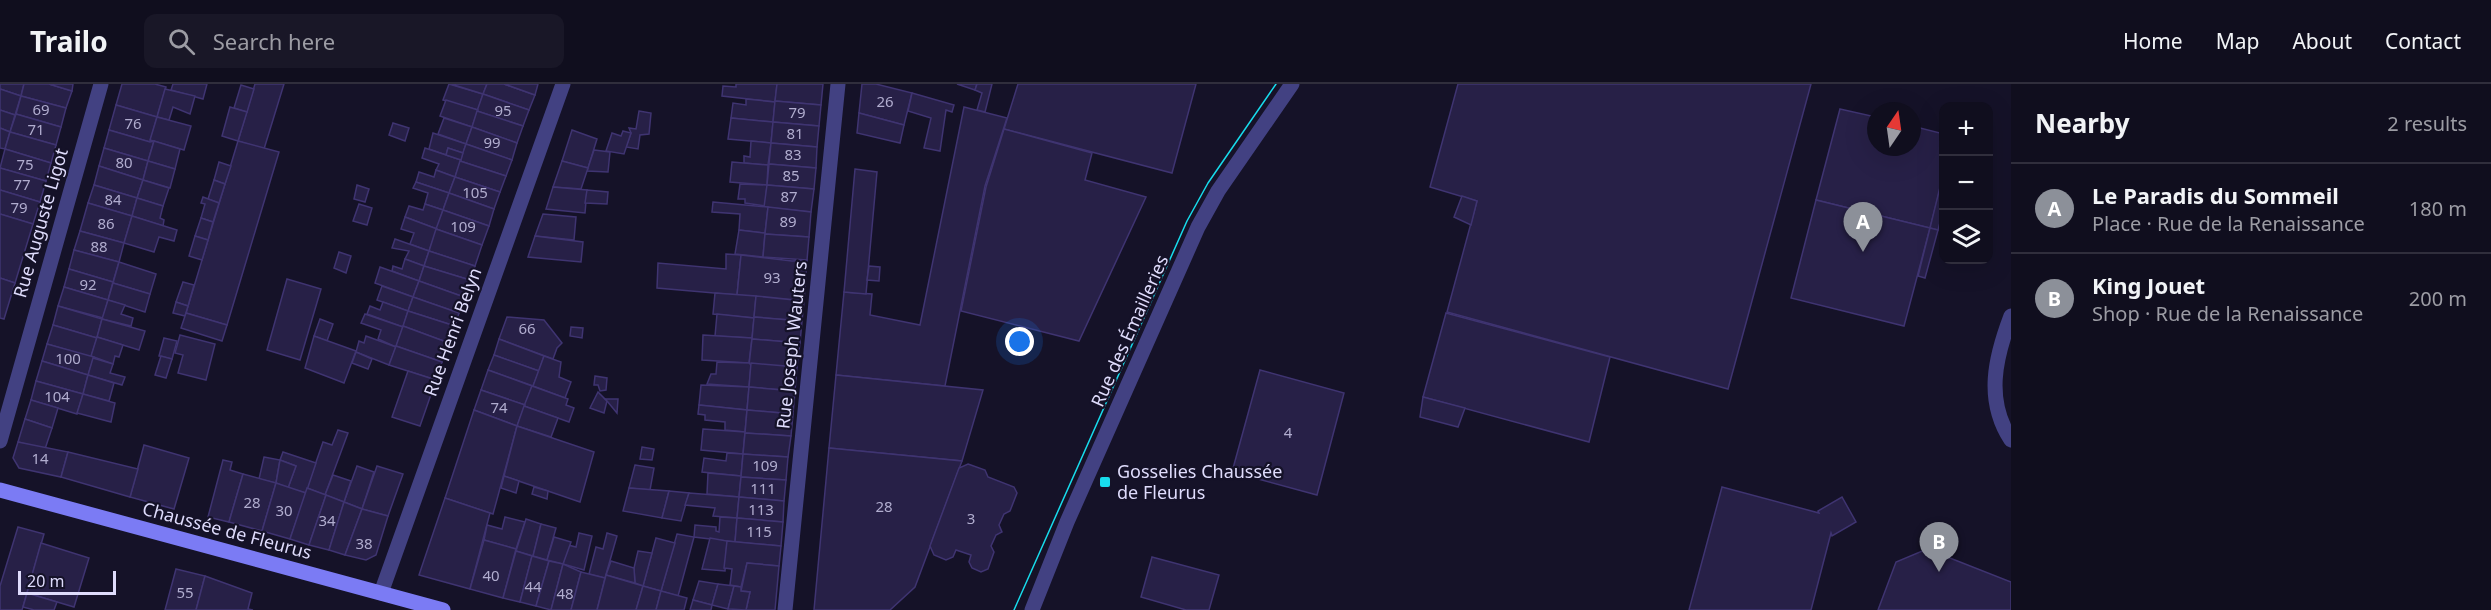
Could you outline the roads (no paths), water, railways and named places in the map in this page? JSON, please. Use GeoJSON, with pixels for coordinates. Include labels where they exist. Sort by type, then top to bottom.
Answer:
{"type":"FeatureCollection","features":[{"type":"Feature","properties":{"kind":"main road","name":"Chaussée de Fleurus"},"geometry":{"type":"LineString","coordinates":[[0,490],[443,610]]}},
{"type":"Feature","properties":{"kind":"street","name":"Rue Auguste Ligot"},"geometry":{"type":"LineString","coordinates":[[0,441],[101,84]]}},
{"type":"Feature","properties":{"kind":"street","name":"Rue Henri Belyn"},"geometry":{"type":"LineString","coordinates":[[381,593],[563,84]]}},
{"type":"Feature","properties":{"kind":"street","name":"Rue Joseph Wauters"},"geometry":{"type":"LineString","coordinates":[[785,610],[838,84]]}},
{"type":"Feature","properties":{"kind":"street","name":"Rue des Émailleries"},"geometry":{"type":"LineString","coordinates":[[1032,610],[1072,511],[1198,227],[1218,191],[1292,84]]}},
{"type":"Feature","properties":{"kind":"street"},"geometry":{"type":"LineString","coordinates":[[2011,316],[1994,376],[1995,404],[2002,425],[2011,440]]}},
{"type":"Feature","properties":{"kind":"tram line"},"geometry":{"type":"LineString","coordinates":[[1014,610],[1187,221],[1208,183],[1276,84]]}},
{"type":"Feature","properties":{"kind":"place","name":"Le Paradis du Sommeil"},"geometry":{"type":"Point","coordinates":[1863,252]}},
{"type":"Feature","properties":{"kind":"place","name":"Gosselies Chaussée de Fleurus"},"geometry":{"type":"Point","coordinates":[1105,482]}},
{"type":"Feature","properties":{"kind":"place","name":"King Jouet"},"geometry":{"type":"Point","coordinates":[1939,572]}}]}
